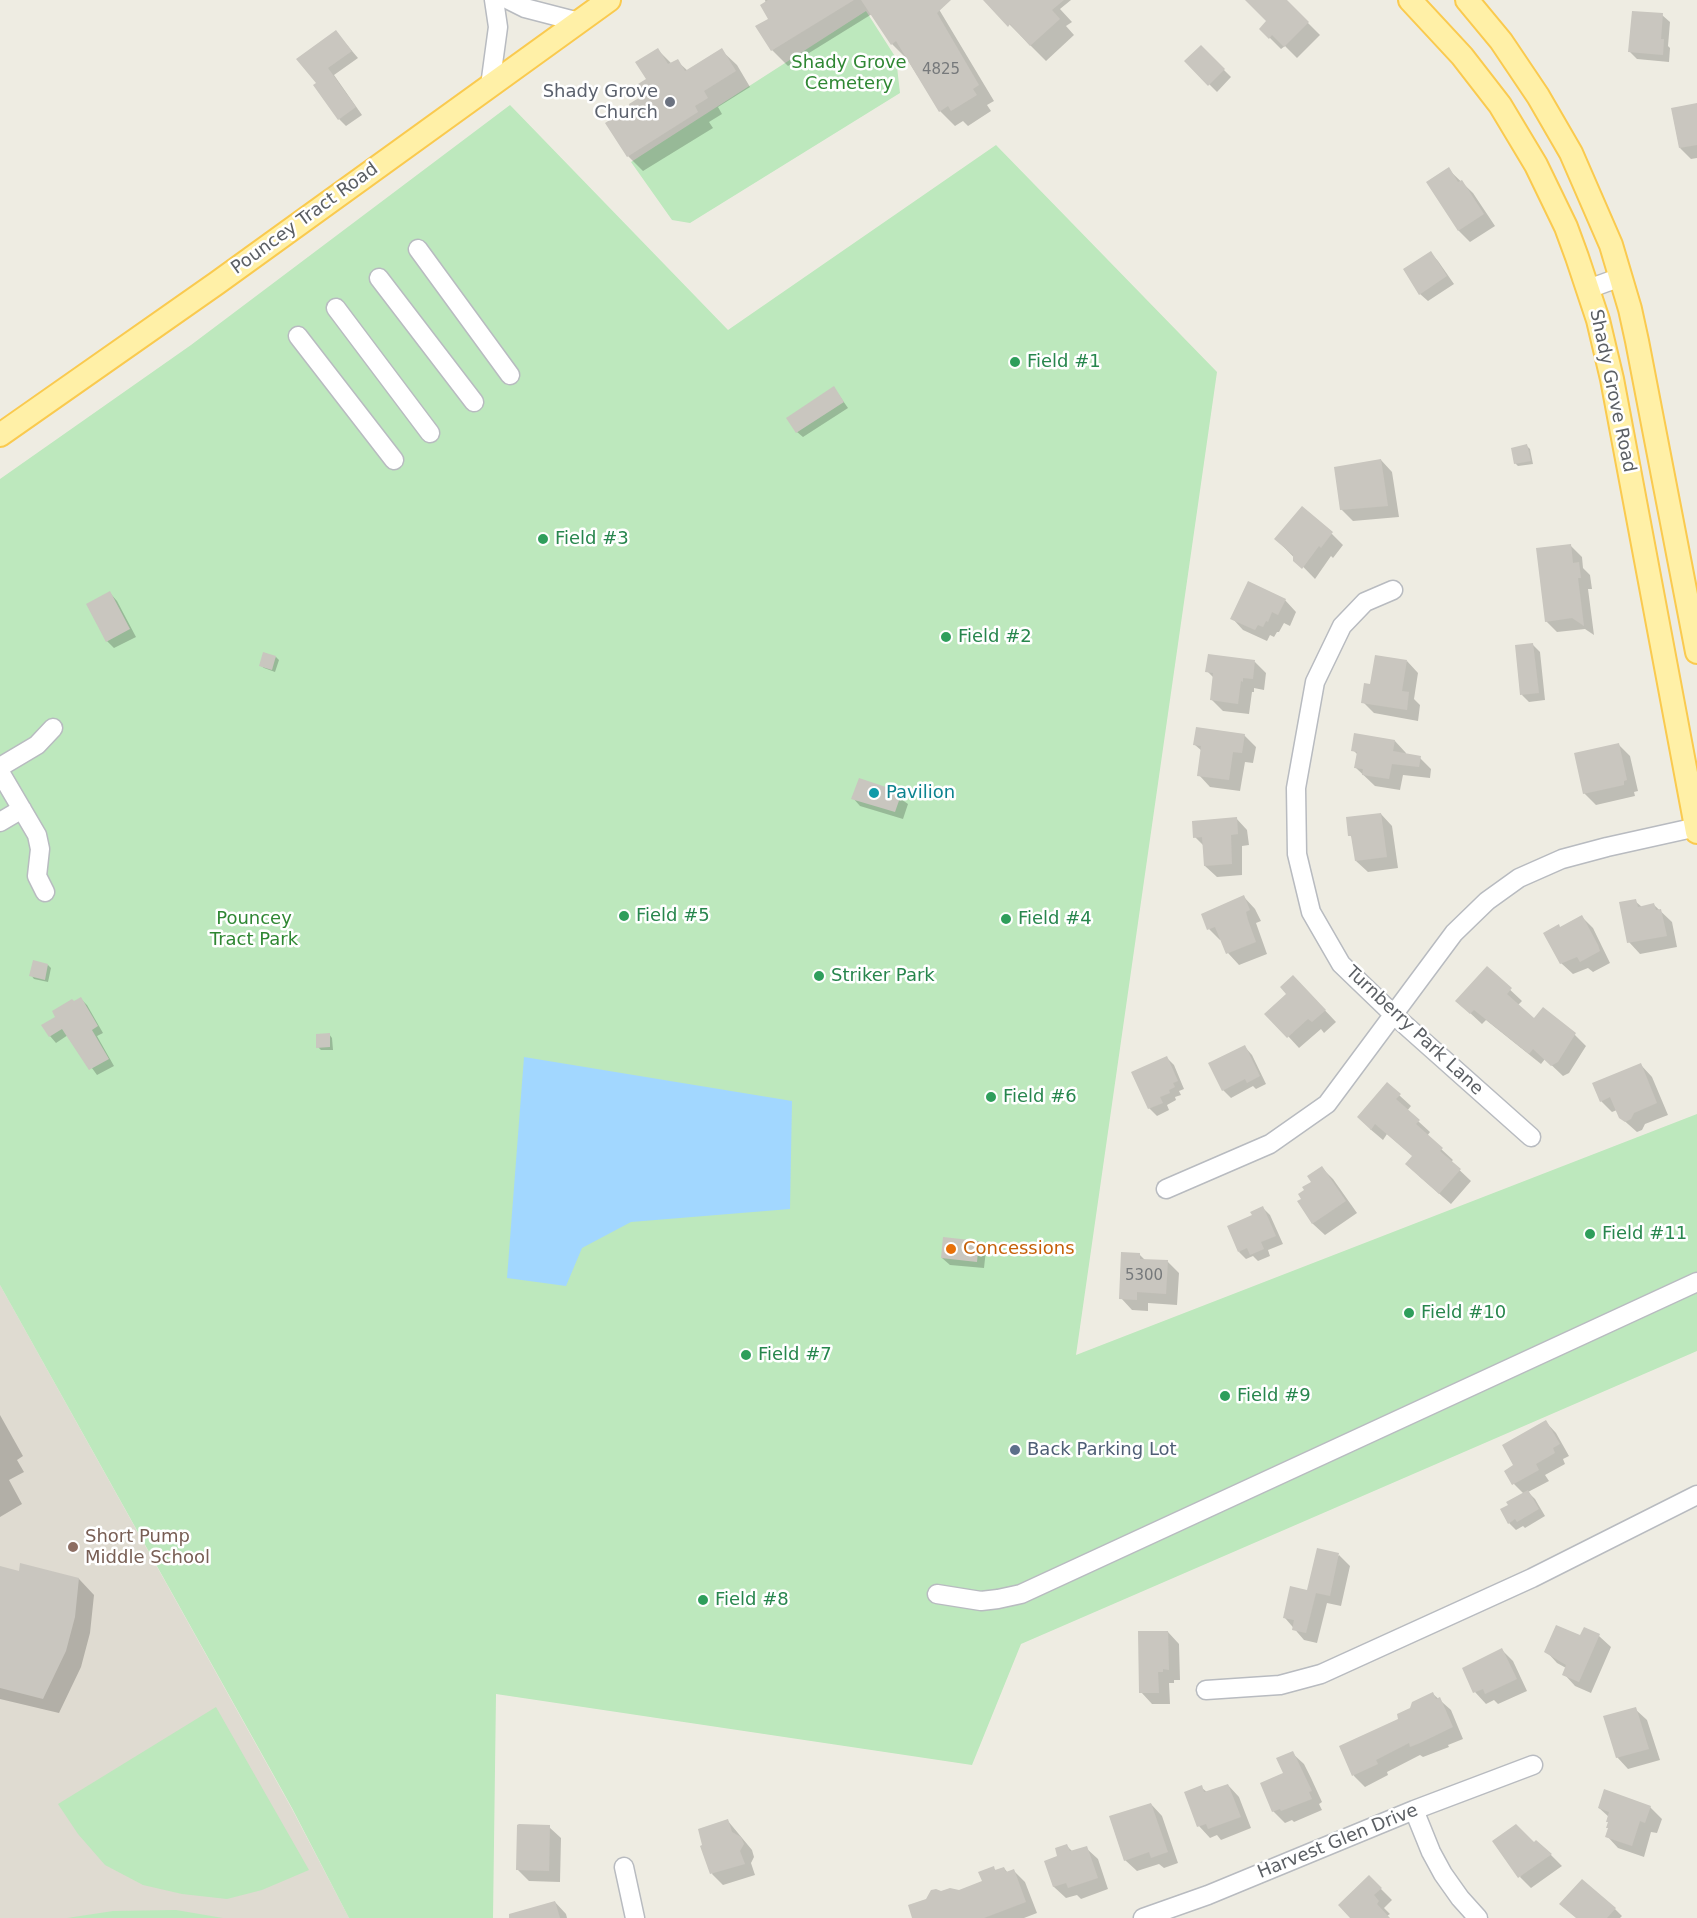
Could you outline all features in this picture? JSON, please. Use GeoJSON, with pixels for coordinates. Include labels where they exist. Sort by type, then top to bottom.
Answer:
{"type":"FeatureCollection","features":[{"type":"Feature","properties":{"kind":"main road","name":"Pouncey Tract Road"},"geometry":{"type":"LineString","coordinates":[[0,435],[208,289],[609,0]]}},
{"type":"Feature","properties":{"kind":"main road","name":"Shady Grove Road"},"geometry":{"type":"LineString","coordinates":[[1410,0],[1484,82],[1518,133],[1566,227],[1588,289],[1612,379],[1697,829]]}},
{"type":"Feature","properties":{"kind":"main road","name":"Shady Grove Road"},"geometry":{"type":"LineString","coordinates":[[1467,0],[1520,67],[1555,124],[1590,194],[1621,276],[1651,406],[1697,652]]}},
{"type":"Feature","properties":{"kind":"street"},"geometry":{"type":"LineString","coordinates":[[490,86],[498,27],[494,0]]}},
{"type":"Feature","properties":{"kind":"street"},"geometry":{"type":"LineString","coordinates":[[509,0],[525,8],[579,22]]}},
{"type":"Feature","properties":{"kind":"street"},"geometry":{"type":"LineString","coordinates":[[418,249],[510,375]]}},
{"type":"Feature","properties":{"kind":"street"},"geometry":{"type":"LineString","coordinates":[[1588,289],[1621,276]]}},
{"type":"Feature","properties":{"kind":"street"},"geometry":{"type":"LineString","coordinates":[[379,278],[474,402]]}},
{"type":"Feature","properties":{"kind":"street"},"geometry":{"type":"LineString","coordinates":[[336,308],[430,433]]}},
{"type":"Feature","properties":{"kind":"street"},"geometry":{"type":"LineString","coordinates":[[298,336],[394,460]]}},
{"type":"Feature","properties":{"kind":"street","name":"Turnberry Park Lane"},"geometry":{"type":"LineString","coordinates":[[1394,590],[1365,602],[1342,626],[1316,682],[1296,788],[1297,854],[1311,912],[1341,964],[1395,1016],[1531,1137]]}},
{"type":"Feature","properties":{"kind":"street"},"geometry":{"type":"LineString","coordinates":[[0,767],[37,745],[53,728]]}},
{"type":"Feature","properties":{"kind":"street"},"geometry":{"type":"LineString","coordinates":[[0,772],[39,842],[37,876],[45,892]]}},
{"type":"Feature","properties":{"kind":"street"},"geometry":{"type":"LineString","coordinates":[[0,822],[22,809]]}},
{"type":"Feature","properties":{"kind":"street"},"geometry":{"type":"LineString","coordinates":[[1166,1189],[1270,1144],[1327,1104],[1395,1016],[1454,933],[1487,901],[1519,878],[1562,859],[1607,847],[1697,829]]}},
{"type":"Feature","properties":{"kind":"street"},"geometry":{"type":"LineString","coordinates":[[937,1594],[981,1601],[1021,1594],[1697,1282]]}},
{"type":"Feature","properties":{"kind":"street"},"geometry":{"type":"LineString","coordinates":[[1206,1690],[1280,1685],[1321,1674],[1532,1578],[1697,1495]]}},
{"type":"Feature","properties":{"kind":"street","name":"Harvest Glen Drive"},"geometry":{"type":"LineString","coordinates":[[1143,1918],[1208,1895],[1414,1810],[1533,1765]]}},
{"type":"Feature","properties":{"kind":"street"},"geometry":{"type":"LineString","coordinates":[[1414,1810],[1431,1852],[1443,1874],[1478,1918]]}},
{"type":"Feature","properties":{"kind":"street"},"geometry":{"type":"LineString","coordinates":[[624,1867],[634,1918]]}},
{"type":"Feature","properties":{"kind":"shaded area","name":"Short Pump Middle School"},"geometry":{"type":"Polygon","coordinates":[[[0,1285],[292,1809],[349,1918],[0,1918],[0,1285]]]}},
{"type":"Feature","properties":{"kind":"green space","name":"Shady Grove Cemetery"},"geometry":{"type":"Polygon","coordinates":[[[866,11],[896,58],[900,93],[690,223],[672,220],[631,162],[866,11]]]}},
{"type":"Feature","properties":{"kind":"green space","name":"Striker Park"},"geometry":{"type":"Polygon","coordinates":[[[510,105],[728,330],[996,145],[1217,372],[1076,1355],[1697,1114],[1697,1351],[1021,1644],[972,1765],[496,1694],[493,1918],[349,1918],[292,1808],[0,1285],[0,479],[191,345],[510,105]]]}},
{"type":"Feature","properties":{"kind":"green space"},"geometry":{"type":"Polygon","coordinates":[[[216,1707],[309,1870],[262,1890],[227,1899],[182,1894],[143,1885],[105,1865],[78,1834],[58,1804],[216,1707]]]}},
{"type":"Feature","properties":{"kind":"green space"},"geometry":{"type":"Polygon","coordinates":[[[176,1910],[223,1918],[67,1918],[113,1911],[176,1910]]]}},
{"type":"Feature","properties":{"kind":"water"},"geometry":{"type":"Polygon","coordinates":[[[524,1057],[792,1101],[790,1209],[631,1222],[582,1248],[566,1286],[507,1278],[524,1057]]]}},
{"type":"Feature","properties":{"kind":"building"},"geometry":{"type":"Polygon","coordinates":[[[768,0],[854,0],[771,51],[755,26],[768,19],[760,5],[768,0]]]}},
{"type":"Feature","properties":{"kind":"building"},"geometry":{"type":"Polygon","coordinates":[[[861,0],[951,0],[937,13],[979,85],[973,89],[977,95],[951,111],[948,106],[939,112],[896,41],[891,45],[861,0]]]}},
{"type":"Feature","properties":{"kind":"building"},"geometry":{"type":"Polygon","coordinates":[[[983,0],[1064,0],[1052,10],[1060,19],[1030,46],[1010,24],[1008,27],[983,0]]]}},
{"type":"Feature","properties":{"kind":"building"},"geometry":{"type":"Polygon","coordinates":[[[1245,0],[1287,0],[1309,22],[1284,47],[1272,35],[1269,39],[1259,29],[1266,21],[1245,0]]]}},
{"type":"Feature","properties":{"kind":"building"},"geometry":{"type":"Polygon","coordinates":[[[1632,11],[1663,13],[1661,39],[1664,39],[1663,55],[1628,52],[1632,11]]]}},
{"type":"Feature","properties":{"kind":"building"},"geometry":{"type":"Polygon","coordinates":[[[336,30],[352,51],[328,68],[356,107],[338,120],[313,85],[316,83],[296,59],[336,30]]]}},
{"type":"Feature","properties":{"kind":"building"},"geometry":{"type":"Polygon","coordinates":[[[1201,45],[1225,69],[1208,86],[1184,61],[1201,45]]]}},
{"type":"Feature","properties":{"kind":"building","name":"Shady Grove Church"},"geometry":{"type":"Polygon","coordinates":[[[658,48],[668,64],[678,59],[685,71],[722,48],[736,71],[704,91],[708,98],[695,106],[698,112],[627,157],[605,123],[645,94],[638,84],[646,79],[635,62],[658,48]]]}},
{"type":"Feature","properties":{"kind":"building"},"geometry":{"type":"Polygon","coordinates":[[[1697,103],[1697,145],[1679,148],[1671,108],[1697,103]]]}},
{"type":"Feature","properties":{"kind":"building"},"geometry":{"type":"Polygon","coordinates":[[[1449,167],[1458,182],[1462,180],[1484,214],[1458,231],[1426,182],[1449,167]]]}},
{"type":"Feature","properties":{"kind":"building"},"geometry":{"type":"Polygon","coordinates":[[[1431,251],[1447,276],[1419,295],[1403,269],[1431,251]]]}},
{"type":"Feature","properties":{"kind":"building"},"geometry":{"type":"Polygon","coordinates":[[[834,386],[844,402],[796,433],[786,418],[834,386]]]}},
{"type":"Feature","properties":{"kind":"building"},"geometry":{"type":"Polygon","coordinates":[[[1527,444],[1531,461],[1514,464],[1511,448],[1527,444]]]}},
{"type":"Feature","properties":{"kind":"building"},"geometry":{"type":"Polygon","coordinates":[[[1381,459],[1388,506],[1340,510],[1334,467],[1381,459]]]}},
{"type":"Feature","properties":{"kind":"building"},"geometry":{"type":"Polygon","coordinates":[[[1302,506],[1333,532],[1302,569],[1293,561],[1293,555],[1274,539],[1302,506]]]}},
{"type":"Feature","properties":{"kind":"building"},"geometry":{"type":"Polygon","coordinates":[[[1571,544],[1573,563],[1579,562],[1581,578],[1578,578],[1584,626],[1572,618],[1545,622],[1536,548],[1571,544]]]}},
{"type":"Feature","properties":{"kind":"building"},"geometry":{"type":"Polygon","coordinates":[[[1248,581],[1286,599],[1278,615],[1272,612],[1268,622],[1266,621],[1263,627],[1258,625],[1255,630],[1230,619],[1248,581]]]}},
{"type":"Feature","properties":{"kind":"building"},"geometry":{"type":"Polygon","coordinates":[[[110,591],[130,629],[106,642],[86,604],[110,591]]]}},
{"type":"Feature","properties":{"kind":"building"},"geometry":{"type":"Polygon","coordinates":[[[1533,643],[1539,693],[1520,695],[1515,645],[1533,643]]]}},
{"type":"Feature","properties":{"kind":"building"},"geometry":{"type":"Polygon","coordinates":[[[263,652],[276,656],[272,670],[259,666],[263,652]]]}},
{"type":"Feature","properties":{"kind":"building"},"geometry":{"type":"Polygon","coordinates":[[[1208,654],[1255,660],[1253,679],[1243,678],[1243,682],[1241,681],[1238,704],[1210,700],[1213,673],[1205,672],[1208,654]]]}},
{"type":"Feature","properties":{"kind":"building"},"geometry":{"type":"Polygon","coordinates":[[[1375,655],[1407,660],[1402,691],[1409,692],[1407,710],[1361,703],[1364,683],[1370,684],[1375,655]]]}},
{"type":"Feature","properties":{"kind":"building"},"geometry":{"type":"Polygon","coordinates":[[[1196,727],[1245,734],[1242,753],[1233,752],[1229,780],[1197,776],[1201,746],[1193,745],[1196,727]]]}},
{"type":"Feature","properties":{"kind":"building"},"geometry":{"type":"Polygon","coordinates":[[[1354,733],[1395,740],[1393,751],[1421,756],[1419,767],[1392,764],[1389,779],[1362,775],[1363,769],[1354,768],[1357,752],[1351,751],[1354,733]]]}},
{"type":"Feature","properties":{"kind":"building"},"geometry":{"type":"Polygon","coordinates":[[[1619,743],[1627,780],[1624,781],[1624,785],[1583,794],[1574,753],[1619,743]]]}},
{"type":"Feature","properties":{"kind":"building","name":"Pavilion"},"geometry":{"type":"Polygon","coordinates":[[[859,778],[889,788],[888,791],[901,795],[895,812],[851,799],[859,778]]]}},
{"type":"Feature","properties":{"kind":"building"},"geometry":{"type":"Polygon","coordinates":[[[1381,813],[1387,857],[1355,861],[1351,836],[1348,836],[1346,817],[1381,813]]]}},
{"type":"Feature","properties":{"kind":"building"},"geometry":{"type":"Polygon","coordinates":[[[1237,817],[1238,834],[1231,835],[1232,864],[1204,866],[1202,837],[1193,838],[1192,821],[1237,817]]]}},
{"type":"Feature","properties":{"kind":"building"},"geometry":{"type":"Polygon","coordinates":[[[1244,895],[1250,910],[1246,912],[1248,920],[1256,942],[1226,954],[1215,927],[1207,930],[1201,914],[1244,895]]]}},
{"type":"Feature","properties":{"kind":"building"},"geometry":{"type":"Polygon","coordinates":[[[1636,899],[1638,907],[1654,903],[1656,910],[1661,909],[1667,936],[1627,943],[1619,902],[1636,899]]]}},
{"type":"Feature","properties":{"kind":"building"},"geometry":{"type":"Polygon","coordinates":[[[1582,915],[1600,951],[1580,962],[1577,957],[1560,964],[1543,933],[1582,915]]]}},
{"type":"Feature","properties":{"kind":"building"},"geometry":{"type":"Polygon","coordinates":[[[33,960],[48,964],[45,980],[29,976],[33,960]]]}},
{"type":"Feature","properties":{"kind":"building"},"geometry":{"type":"Polygon","coordinates":[[[1487,966],[1512,988],[1507,994],[1534,1018],[1543,1007],[1576,1033],[1558,1062],[1551,1066],[1533,1049],[1529,1054],[1474,1010],[1470,1014],[1455,1001],[1487,966]]]}},
{"type":"Feature","properties":{"kind":"building"},"geometry":{"type":"Polygon","coordinates":[[[1293,975],[1326,1010],[1312,1022],[1308,1019],[1287,1038],[1264,1014],[1286,994],[1280,987],[1293,975]]]}},
{"type":"Feature","properties":{"kind":"building"},"geometry":{"type":"Polygon","coordinates":[[[81,997],[98,1026],[92,1030],[109,1059],[89,1070],[62,1029],[49,1037],[41,1025],[55,1017],[52,1011],[72,999],[74,1001],[81,997]]]}},
{"type":"Feature","properties":{"kind":"building"},"geometry":{"type":"Polygon","coordinates":[[[330,1033],[330,1047],[316,1048],[316,1034],[330,1033]]]}},
{"type":"Feature","properties":{"kind":"building"},"geometry":{"type":"Polygon","coordinates":[[[1245,1045],[1260,1076],[1247,1083],[1245,1079],[1222,1091],[1208,1063],[1245,1045]]]}},
{"type":"Feature","properties":{"kind":"building"},"geometry":{"type":"Polygon","coordinates":[[[1167,1056],[1178,1081],[1173,1083],[1175,1087],[1169,1090],[1170,1093],[1160,1097],[1163,1103],[1148,1109],[1131,1072],[1167,1056]]]}},
{"type":"Feature","properties":{"kind":"building"},"geometry":{"type":"Polygon","coordinates":[[[1641,1063],[1657,1103],[1634,1113],[1631,1119],[1625,1122],[1619,1118],[1610,1097],[1600,1102],[1592,1083],[1641,1063]]]}},
{"type":"Feature","properties":{"kind":"building"},"geometry":{"type":"Polygon","coordinates":[[[1387,1082],[1401,1094],[1396,1099],[1420,1120],[1416,1124],[1443,1148],[1440,1151],[1461,1169],[1439,1194],[1405,1164],[1412,1156],[1375,1124],[1371,1130],[1357,1117],[1387,1082]]]}},
{"type":"Feature","properties":{"kind":"building"},"geometry":{"type":"Polygon","coordinates":[[[1322,1166],[1346,1201],[1312,1224],[1297,1201],[1301,1199],[1298,1194],[1304,1190],[1302,1187],[1311,1182],[1307,1176],[1322,1166]]]}},
{"type":"Feature","properties":{"kind":"building"},"geometry":{"type":"Polygon","coordinates":[[[1263,1206],[1276,1236],[1261,1242],[1264,1249],[1250,1255],[1247,1248],[1238,1252],[1227,1226],[1252,1215],[1250,1212],[1263,1206]]]}},
{"type":"Feature","properties":{"kind":"building"},"geometry":{"type":"Polygon","coordinates":[[[943,1237],[979,1241],[977,1262],[941,1258],[943,1237]]]}},
{"type":"Feature","properties":{"kind":"building"},"geometry":{"type":"Polygon","coordinates":[[[1121,1252],[1140,1253],[1140,1259],[1168,1260],[1166,1294],[1137,1292],[1137,1300],[1119,1299],[1121,1252]]]}},
{"type":"Feature","properties":{"kind":"building"},"geometry":{"type":"Polygon","coordinates":[[[1546,1420],[1560,1444],[1553,1448],[1555,1453],[1536,1464],[1539,1470],[1512,1485],[1504,1471],[1513,1465],[1502,1445],[1546,1420]]]}},
{"type":"Feature","properties":{"kind":"building"},"geometry":{"type":"Polygon","coordinates":[[[1528,1490],[1539,1509],[1517,1522],[1515,1519],[1508,1524],[1500,1509],[1508,1505],[1506,1502],[1528,1490]]]}},
{"type":"Feature","properties":{"kind":"building"},"geometry":{"type":"Polygon","coordinates":[[[1317,1548],[1339,1553],[1330,1596],[1316,1593],[1306,1633],[1292,1630],[1294,1620],[1283,1618],[1290,1586],[1307,1590],[1317,1548]]]}},
{"type":"Feature","properties":{"kind":"building"},"geometry":{"type":"Polygon","coordinates":[[[20,1563],[79,1578],[75,1617],[66,1651],[43,1699],[0,1688],[0,1566],[19,1571],[20,1563]]]}},
{"type":"Feature","properties":{"kind":"building"},"geometry":{"type":"Polygon","coordinates":[[[1556,1625],[1580,1635],[1584,1627],[1600,1634],[1579,1682],[1562,1675],[1566,1665],[1544,1652],[1556,1625]]]}},
{"type":"Feature","properties":{"kind":"building"},"geometry":{"type":"Polygon","coordinates":[[[1138,1631],[1168,1631],[1169,1670],[1163,1669],[1163,1672],[1158,1672],[1159,1693],[1139,1693],[1138,1631]]]}},
{"type":"Feature","properties":{"kind":"building"},"geometry":{"type":"Polygon","coordinates":[[[1502,1648],[1517,1679],[1485,1694],[1483,1689],[1473,1693],[1462,1668],[1502,1648]]]}},
{"type":"Feature","properties":{"kind":"building"},"geometry":{"type":"Polygon","coordinates":[[[1433,1692],[1436,1699],[1440,1697],[1453,1727],[1410,1747],[1409,1743],[1376,1760],[1378,1764],[1352,1776],[1339,1746],[1398,1719],[1397,1714],[1410,1708],[1412,1702],[1433,1692]]]}},
{"type":"Feature","properties":{"kind":"building"},"geometry":{"type":"Polygon","coordinates":[[[1636,1707],[1649,1749],[1616,1758],[1603,1716],[1636,1707]]]}},
{"type":"Feature","properties":{"kind":"building"},"geometry":{"type":"Polygon","coordinates":[[[1293,1751],[1312,1791],[1309,1792],[1312,1799],[1281,1811],[1280,1809],[1272,1812],[1260,1783],[1283,1773],[1276,1758],[1293,1751]]]}},
{"type":"Feature","properties":{"kind":"building"},"geometry":{"type":"Polygon","coordinates":[[[1228,1784],[1241,1817],[1208,1829],[1206,1824],[1197,1827],[1184,1792],[1202,1785],[1204,1792],[1228,1784]]]}},
{"type":"Feature","properties":{"kind":"building"},"geometry":{"type":"Polygon","coordinates":[[[1604,1789],[1651,1806],[1645,1823],[1640,1821],[1632,1846],[1605,1837],[1609,1812],[1598,1808],[1604,1789]]]}},
{"type":"Feature","properties":{"kind":"building"},"geometry":{"type":"Polygon","coordinates":[[[1151,1803],[1168,1852],[1151,1858],[1149,1852],[1124,1861],[1109,1816],[1151,1803]]]}},
{"type":"Feature","properties":{"kind":"building"},"geometry":{"type":"Polygon","coordinates":[[[728,1819],[732,1832],[741,1837],[744,1844],[740,1851],[745,1864],[710,1874],[700,1846],[702,1845],[698,1829],[728,1819]]]}},
{"type":"Feature","properties":{"kind":"building"},"geometry":{"type":"Polygon","coordinates":[[[1516,1824],[1534,1842],[1536,1840],[1552,1854],[1518,1878],[1492,1841],[1516,1824]]]}},
{"type":"Feature","properties":{"kind":"building"},"geometry":{"type":"Polygon","coordinates":[[[517,1825],[550,1825],[549,1871],[516,1870],[517,1825]]]}},
{"type":"Feature","properties":{"kind":"building"},"geometry":{"type":"Polygon","coordinates":[[[1067,1844],[1070,1851],[1087,1846],[1098,1878],[1068,1888],[1066,1883],[1053,1887],[1044,1861],[1057,1856],[1055,1848],[1067,1844]]]}},
{"type":"Feature","properties":{"kind":"building"},"geometry":{"type":"Polygon","coordinates":[[[994,1866],[995,1870],[1004,1867],[1006,1872],[1014,1869],[1026,1902],[984,1918],[912,1918],[908,1905],[926,1899],[931,1890],[941,1891],[950,1888],[959,1890],[982,1881],[978,1872],[994,1866]]]}},
{"type":"Feature","properties":{"kind":"building"},"geometry":{"type":"Polygon","coordinates":[[[1369,1875],[1382,1888],[1374,1895],[1379,1901],[1377,1904],[1390,1918],[1350,1918],[1338,1905],[1369,1875]]]}},
{"type":"Feature","properties":{"kind":"building"},"geometry":{"type":"Polygon","coordinates":[[[1582,1879],[1616,1908],[1607,1918],[1576,1918],[1559,1904],[1582,1879]]]}},
{"type":"Feature","properties":{"kind":"building"},"geometry":{"type":"Polygon","coordinates":[[[555,1901],[560,1918],[509,1918],[509,1914],[555,1901]]]}},
{"type":"Feature","properties":{"kind":"place","name":"Shady Grove Church"},"geometry":{"type":"Point","coordinates":[670,102]}},
{"type":"Feature","properties":{"kind":"place","name":"Field #1"},"geometry":{"type":"Point","coordinates":[1015,362]}},
{"type":"Feature","properties":{"kind":"place","name":"Field #3"},"geometry":{"type":"Point","coordinates":[543,539]}},
{"type":"Feature","properties":{"kind":"place","name":"Field #2"},"geometry":{"type":"Point","coordinates":[946,637]}},
{"type":"Feature","properties":{"kind":"place","name":"Pavilion"},"geometry":{"type":"Point","coordinates":[874,793]}},
{"type":"Feature","properties":{"kind":"place","name":"Field #5"},"geometry":{"type":"Point","coordinates":[624,916]}},
{"type":"Feature","properties":{"kind":"place","name":"Field #4"},"geometry":{"type":"Point","coordinates":[1006,919]}},
{"type":"Feature","properties":{"kind":"place","name":"Striker Park"},"geometry":{"type":"Point","coordinates":[819,976]}},
{"type":"Feature","properties":{"kind":"place","name":"Field #6"},"geometry":{"type":"Point","coordinates":[991,1097]}},
{"type":"Feature","properties":{"kind":"place","name":"Field #11"},"geometry":{"type":"Point","coordinates":[1590,1234]}},
{"type":"Feature","properties":{"kind":"place","name":"Concessions"},"geometry":{"type":"Point","coordinates":[951,1249]}},
{"type":"Feature","properties":{"kind":"place","name":"Field #10"},"geometry":{"type":"Point","coordinates":[1409,1313]}},
{"type":"Feature","properties":{"kind":"place","name":"Field #7"},"geometry":{"type":"Point","coordinates":[746,1355]}},
{"type":"Feature","properties":{"kind":"place","name":"Field #9"},"geometry":{"type":"Point","coordinates":[1225,1396]}},
{"type":"Feature","properties":{"kind":"place","name":"Back Parking Lot"},"geometry":{"type":"Point","coordinates":[1015,1450]}},
{"type":"Feature","properties":{"kind":"place","name":"Short Pump Middle School"},"geometry":{"type":"Point","coordinates":[73,1547]}},
{"type":"Feature","properties":{"kind":"place","name":"Field #8"},"geometry":{"type":"Point","coordinates":[703,1600]}},
{"type":"Feature","properties":{"kind":"park label","name":"Pouncey Tract Park"},"geometry":{"type":"Point","coordinates":[254,929]}}]}
